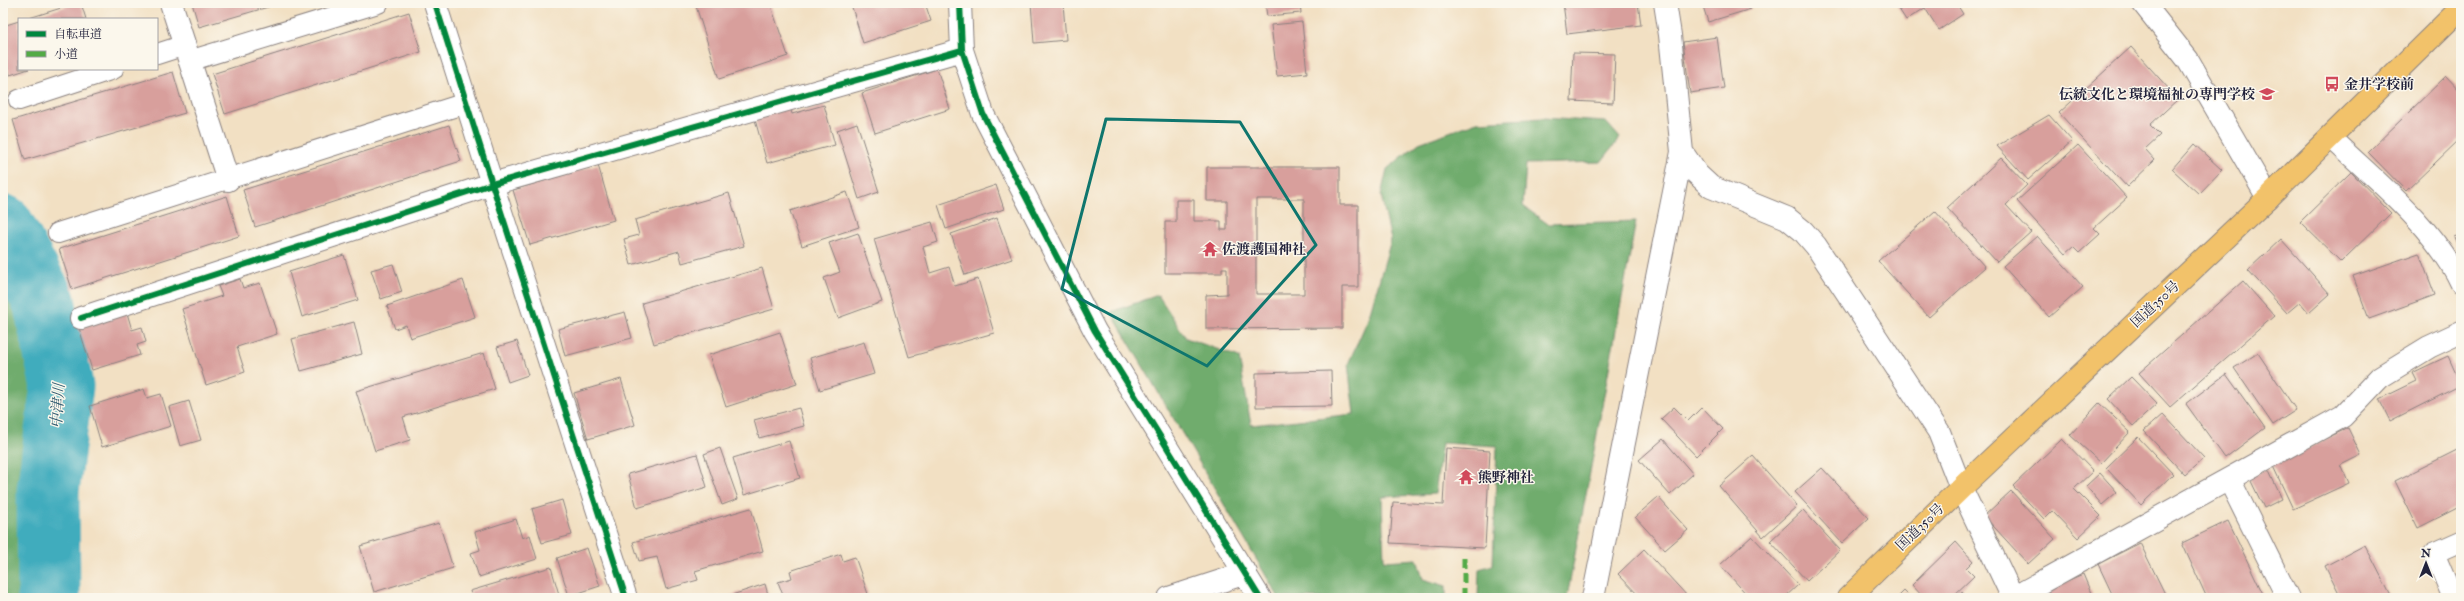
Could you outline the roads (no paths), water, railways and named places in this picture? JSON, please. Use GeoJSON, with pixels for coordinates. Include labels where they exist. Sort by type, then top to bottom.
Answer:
{"type":"FeatureCollection","features":[{"type":"Feature","properties":{"kind":"highway","name":"国道350号"},"geometry":{"type":"LineString","coordinates":[[1848,598],[1961,488],[2268,198],[2461,8]]}},
{"type":"Feature","properties":{"kind":"street"},"geometry":{"type":"LineString","coordinates":[[171,3],[228,180]]}},
{"type":"Feature","properties":{"kind":"street"},"geometry":{"type":"LineString","coordinates":[[435,3],[626,598]]}},
{"type":"Feature","properties":{"kind":"street"},"geometry":{"type":"LineString","coordinates":[[960,3],[962,50],[983,114],[1095,331],[1246,573],[1260,598]]}},
{"type":"Feature","properties":{"kind":"street"},"geometry":{"type":"LineString","coordinates":[[1593,598],[1682,152],[1665,3]]}},
{"type":"Feature","properties":{"kind":"street"},"geometry":{"type":"LineString","coordinates":[[2143,3],[2188,60],[2268,198]]}},
{"type":"Feature","properties":{"kind":"street"},"geometry":{"type":"LineString","coordinates":[[81,318],[492,184],[962,50]]}},
{"type":"Feature","properties":{"kind":"street"},"geometry":{"type":"LineString","coordinates":[[1682,152],[1698,174],[1711,187],[1787,218],[1803,231],[1816,246],[1939,432],[1961,488],[2013,598],[2343,416],[2380,377],[2429,347],[2461,332]]}},
{"type":"Feature","properties":{"kind":"street"},"geometry":{"type":"LineString","coordinates":[[2229,479],[2288,598]]}},
{"type":"Feature","properties":{"kind":"street"},"geometry":{"type":"LineString","coordinates":[[1169,598],[1246,573]]}},
{"type":"Feature","properties":{"kind":"lane"},"geometry":{"type":"LineString","coordinates":[[158,54],[187,53],[378,3]]}},
{"type":"Feature","properties":{"kind":"lane"},"geometry":{"type":"LineString","coordinates":[[19,100],[110,70]]}},
{"type":"Feature","properties":{"kind":"lane"},"geometry":{"type":"LineString","coordinates":[[58,234],[466,103]]}},
{"type":"Feature","properties":{"kind":"lane"},"geometry":{"type":"LineString","coordinates":[[2330,137],[2411,213],[2454,269],[2461,284]]}},
{"type":"Feature","properties":{"kind":"lane"},"geometry":{"type":"LineString","coordinates":[[2453,598],[2434,553],[2461,541]]}},
{"type":"Feature","properties":{"kind":"waterway","name":"中津川"},"geometry":{"type":"LineString","coordinates":[[3,226],[44,301],[62,386],[48,491],[49,598]]}},
{"type":"Feature","properties":{"kind":"place","name":"金井学校前"},"geometry":{"type":"Point","coordinates":[2332,84]}},
{"type":"Feature","properties":{"kind":"place","name":"伝統文化と環境福祉の専門学校"},"geometry":{"type":"Point","coordinates":[2267,94]}},
{"type":"Feature","properties":{"kind":"place","name":"佐渡護国神社"},"geometry":{"type":"Point","coordinates":[1210,249]}},
{"type":"Feature","properties":{"kind":"place","name":"熊野神社"},"geometry":{"type":"Point","coordinates":[1466,477]}}]}
